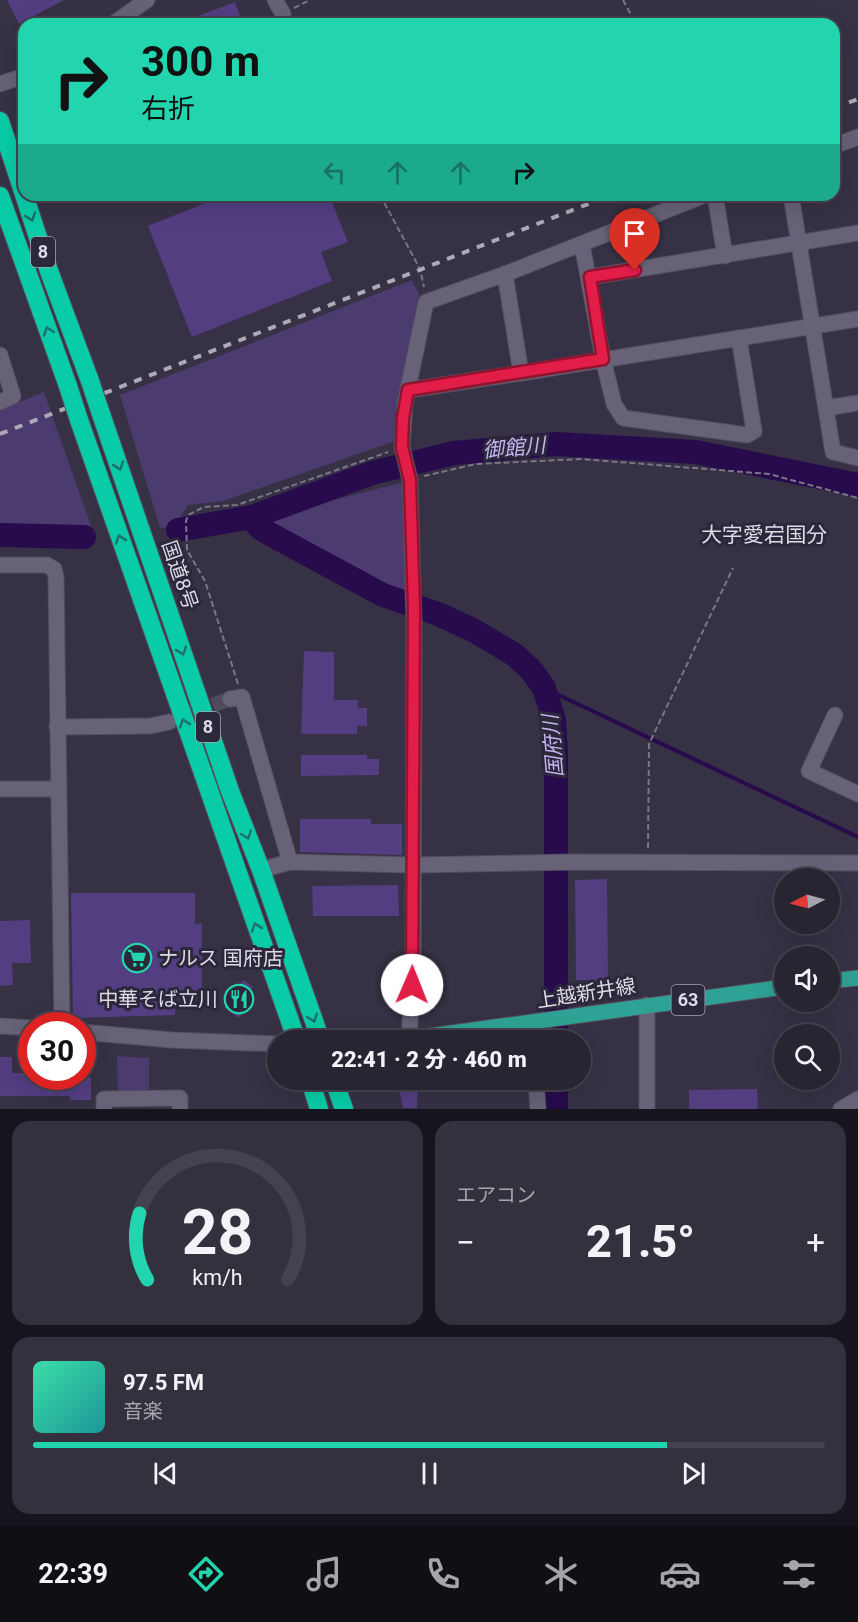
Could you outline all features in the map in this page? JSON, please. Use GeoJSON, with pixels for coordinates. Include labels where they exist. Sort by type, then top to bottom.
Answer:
{"type":"FeatureCollection","features":[{"type":"Feature","properties":{"kind":"highway","name":"国道8号"},"geometry":{"type":"LineString","coordinates":[[0,121],[18,176]]}},
{"type":"Feature","properties":{"kind":"highway","name":"8"},"geometry":{"type":"LineString","coordinates":[[0,196],[293,1030]]}},
{"type":"Feature","properties":{"kind":"highway","name":"国道8号"},"geometry":{"type":"LineString","coordinates":[[26,201],[230,791],[261,870],[317,1030]]}},
{"type":"Feature","properties":{"kind":"highway"},"geometry":{"type":"LineString","coordinates":[[313,1090],[320,1109]]}},
{"type":"Feature","properties":{"kind":"highway"},"geometry":{"type":"LineString","coordinates":[[337,1090],[344,1109]]}},
{"type":"Feature","properties":{"kind":"main road"},"geometry":{"type":"LineString","coordinates":[[840,980],[858,978]]}},
{"type":"Feature","properties":{"kind":"main road","name":"上越新井線"},"geometry":{"type":"LineString","coordinates":[[478,1030],[774,988]]}},
{"type":"Feature","properties":{"kind":"street"},"geometry":{"type":"LineString","coordinates":[[121,18],[147,0]]}},
{"type":"Feature","properties":{"kind":"street"},"geometry":{"type":"LineString","coordinates":[[275,0],[283,14]]}},
{"type":"Feature","properties":{"kind":"street"},"geometry":{"type":"LineString","coordinates":[[0,84],[18,78]]}},
{"type":"Feature","properties":{"kind":"street"},"geometry":{"type":"LineString","coordinates":[[840,144],[858,137]]}},
{"type":"Feature","properties":{"kind":"street"},"geometry":{"type":"LineString","coordinates":[[404,1030],[413,968],[414,622],[410,480],[402,447],[403,418],[426,302],[690,201]]}},
{"type":"Feature","properties":{"kind":"street"},"geometry":{"type":"LineString","coordinates":[[716,201],[725,256]]}},
{"type":"Feature","properties":{"kind":"street"},"geometry":{"type":"LineString","coordinates":[[792,201],[833,452],[858,458]]}},
{"type":"Feature","properties":{"kind":"street"},"geometry":{"type":"LineString","coordinates":[[590,277],[858,233]]}},
{"type":"Feature","properties":{"kind":"street"},"geometry":{"type":"LineString","coordinates":[[582,244],[590,277],[603,359],[614,404],[623,418],[747,435],[754,431],[739,338]]}},
{"type":"Feature","properties":{"kind":"street"},"geometry":{"type":"LineString","coordinates":[[504,274],[521,373]]}},
{"type":"Feature","properties":{"kind":"street"},"geometry":{"type":"LineString","coordinates":[[408,390],[858,319]]}},
{"type":"Feature","properties":{"kind":"street"},"geometry":{"type":"LineString","coordinates":[[0,355],[14,396],[0,402]]}},
{"type":"Feature","properties":{"kind":"street"},"geometry":{"type":"LineString","coordinates":[[826,408],[858,402]]}},
{"type":"Feature","properties":{"kind":"street"},"geometry":{"type":"LineString","coordinates":[[0,565],[47,565],[54,569],[56,577],[62,1012]]}},
{"type":"Feature","properties":{"kind":"street"},"geometry":{"type":"LineString","coordinates":[[236,698],[290,862]]}},
{"type":"Feature","properties":{"kind":"street"},"geometry":{"type":"LineString","coordinates":[[835,715],[809,771],[858,794]]}},
{"type":"Feature","properties":{"kind":"street"},"geometry":{"type":"LineString","coordinates":[[57,727],[150,726],[169,722]]}},
{"type":"Feature","properties":{"kind":"street"},"geometry":{"type":"LineString","coordinates":[[0,789],[57,789]]}},
{"type":"Feature","properties":{"kind":"street"},"geometry":{"type":"LineString","coordinates":[[261,870],[290,862],[413,865],[537,862],[858,863]]}},
{"type":"Feature","properties":{"kind":"street"},"geometry":{"type":"LineString","coordinates":[[647,1109],[648,1005]]}},
{"type":"Feature","properties":{"kind":"street"},"geometry":{"type":"LineString","coordinates":[[532,1023],[532,1030]]}},
{"type":"Feature","properties":{"kind":"street"},"geometry":{"type":"LineString","coordinates":[[0,1026],[18,1027]]}},
{"type":"Feature","properties":{"kind":"street"},"geometry":{"type":"LineString","coordinates":[[96,1033],[172,1040],[267,1044]]}},
{"type":"Feature","properties":{"kind":"street"},"geometry":{"type":"LineString","coordinates":[[537,1090],[538,1109]]}},
{"type":"Feature","properties":{"kind":"street"},"geometry":{"type":"LineString","coordinates":[[104,1109],[104,1099],[169,1098],[180,1098],[180,1109]]}},
{"type":"Feature","properties":{"kind":"street"},"geometry":{"type":"LineString","coordinates":[[841,1109],[858,1100]]}},
{"type":"Feature","properties":{"kind":"path"},"geometry":{"type":"LineString","coordinates":[[624,0],[633,18]]}},
{"type":"Feature","properties":{"kind":"path"},"geometry":{"type":"LineString","coordinates":[[383,201],[420,270],[426,302]]}},
{"type":"Feature","properties":{"kind":"path"},"geometry":{"type":"LineString","coordinates":[[236,698],[205,581],[187,550],[186,521],[188,515],[204,507],[237,505],[402,447]]}},
{"type":"Feature","properties":{"kind":"path"},"geometry":{"type":"LineString","coordinates":[[410,480],[476,464],[581,459],[770,474],[858,498]]}},
{"type":"Feature","properties":{"kind":"path"},"geometry":{"type":"LineString","coordinates":[[648,863],[649,744],[733,568]]}},
{"type":"Feature","properties":{"kind":"shaded area"},"geometry":{"type":"Polygon","coordinates":[[[412,280],[419,294],[395,414],[395,441],[223,501],[188,505],[180,518],[180,525],[160,528],[120,395],[412,280]]]}},
{"type":"Feature","properties":{"kind":"shaded area"},"geometry":{"type":"Polygon","coordinates":[[[44,392],[91,526],[0,527],[0,410],[44,392]]]}},
{"type":"Feature","properties":{"kind":"shaded area"},"geometry":{"type":"Polygon","coordinates":[[[404,482],[406,597],[280,535],[272,530],[269,523],[272,516],[404,482]]]}},
{"type":"Feature","properties":{"kind":"shaded area"},"geometry":{"type":"Polygon","coordinates":[[[117,1056],[149,1058],[149,1095],[118,1095],[117,1056]]]}},
{"type":"Feature","properties":{"kind":"building"},"geometry":{"type":"Polygon","coordinates":[[[7,0],[64,0],[30,18],[18,18],[18,22],[7,0]]]}},
{"type":"Feature","properties":{"kind":"building"},"geometry":{"type":"Polygon","coordinates":[[[235,2],[241,18],[193,18],[235,2]]]}},
{"type":"Feature","properties":{"kind":"building"},"geometry":{"type":"Polygon","coordinates":[[[210,201],[331,201],[348,242],[321,252],[332,281],[192,337],[148,226],[210,201]]]}},
{"type":"Feature","properties":{"kind":"building"},"geometry":{"type":"Polygon","coordinates":[[[304,651],[334,652],[334,700],[358,700],[358,708],[367,708],[367,726],[357,726],[357,734],[301,734],[304,651]]]}},
{"type":"Feature","properties":{"kind":"building"},"geometry":{"type":"Polygon","coordinates":[[[301,755],[367,755],[367,759],[379,759],[379,775],[301,776],[301,755]]]}},
{"type":"Feature","properties":{"kind":"building"},"geometry":{"type":"Polygon","coordinates":[[[300,819],[371,819],[371,824],[402,824],[402,855],[300,852],[300,819]]]}},
{"type":"Feature","properties":{"kind":"building"},"geometry":{"type":"Polygon","coordinates":[[[607,879],[608,980],[576,980],[575,880],[607,879]]]}},
{"type":"Feature","properties":{"kind":"building"},"geometry":{"type":"Polygon","coordinates":[[[398,885],[399,916],[313,916],[312,886],[398,885]]]}},
{"type":"Feature","properties":{"kind":"building","name":"ナルス 国府店"},"geometry":{"type":"Polygon","coordinates":[[[71,893],[195,893],[195,924],[202,923],[202,991],[174,992],[175,1015],[96,1017],[96,1012],[73,1012],[71,893]]]}},
{"type":"Feature","properties":{"kind":"building"},"geometry":{"type":"Polygon","coordinates":[[[30,920],[31,963],[12,963],[13,985],[0,986],[0,921],[30,920]]]}},
{"type":"Feature","properties":{"kind":"building","name":"中華そば立川"},"geometry":{"type":"Polygon","coordinates":[[[243,980],[253,987],[250,992],[252,994],[245,1004],[248,1006],[239,1018],[224,1007],[243,980]]]}},
{"type":"Feature","properties":{"kind":"building"},"geometry":{"type":"Polygon","coordinates":[[[0,1057],[12,1057],[12,1073],[18,1073],[18,1090],[91,1090],[91,1100],[70,1100],[70,1096],[0,1096],[0,1057]]]}},
{"type":"Feature","properties":{"kind":"building"},"geometry":{"type":"Polygon","coordinates":[[[757,1089],[758,1109],[689,1109],[689,1090],[757,1089]]]}},
{"type":"Feature","properties":{"kind":"building"},"geometry":{"type":"Polygon","coordinates":[[[399,1090],[418,1090],[417,1108],[403,1108],[399,1090]]]}},
{"type":"Feature","properties":{"kind":"waterway","name":"御館川"},"geometry":{"type":"LineString","coordinates":[[178,530],[252,517],[372,473],[454,453],[555,444],[696,452],[858,485]]}},
{"type":"Feature","properties":{"kind":"waterway","name":"国府川"},"geometry":{"type":"LineString","coordinates":[[252,517],[259,527],[268,533],[383,595],[438,614],[473,630],[515,655],[532,671],[544,688],[554,720],[556,754],[556,1030]]}},
{"type":"Feature","properties":{"kind":"waterway","name":"御館川"},"geometry":{"type":"LineString","coordinates":[[0,535],[84,537]]}},
{"type":"Feature","properties":{"kind":"waterway"},"geometry":{"type":"LineString","coordinates":[[544,688],[858,837]]}},
{"type":"Feature","properties":{"kind":"waterway","name":"国府川"},"geometry":{"type":"LineString","coordinates":[[556,1090],[556,1109]]}},
{"type":"Feature","properties":{"kind":"tunnel"},"geometry":{"type":"LineString","coordinates":[[191,713],[230,699]]}},
{"type":"Feature","properties":{"kind":"railway"},"geometry":{"type":"LineString","coordinates":[[840,106],[858,99]]}},
{"type":"Feature","properties":{"kind":"railway"},"geometry":{"type":"LineString","coordinates":[[0,434],[596,201]]}},
{"type":"Feature","properties":{"kind":"place","name":"ナルス 国府店"},"geometry":{"type":"Point","coordinates":[137,958]}},
{"type":"Feature","properties":{"kind":"place","name":"中華そば立川"},"geometry":{"type":"Point","coordinates":[239,999]}},
{"type":"Feature","properties":{"kind":"district","name":"大字愛宕国分"},"geometry":{"type":"Point","coordinates":[764,535]}},
{"type":"Feature","properties":{"kind":"route"},"geometry":{"type":"LineString","coordinates":[[412,985],[414,608],[410,480],[402,447],[403,418],[408,390],[603,359],[590,277],[635,270]]}}]}
